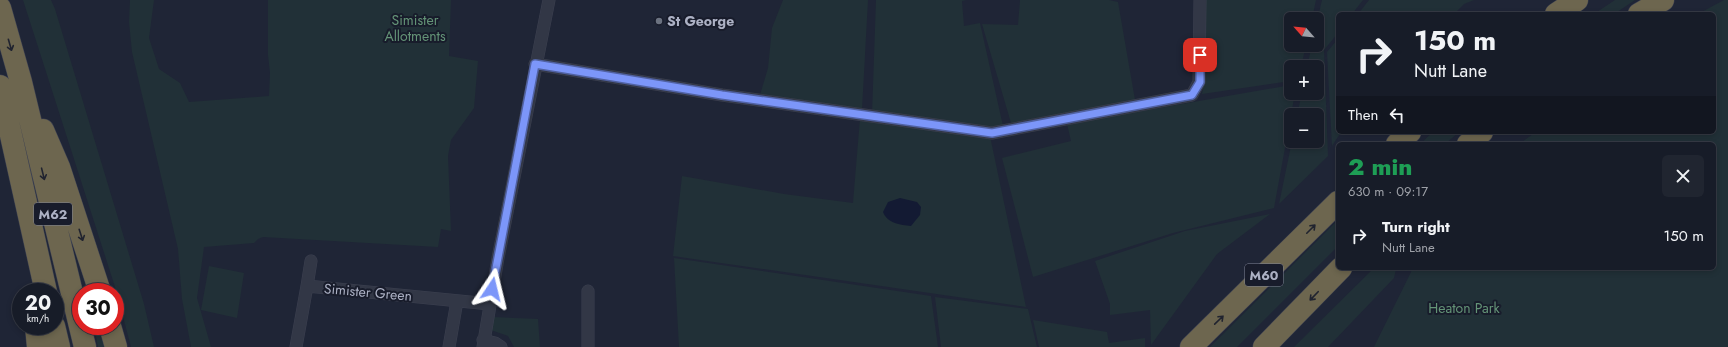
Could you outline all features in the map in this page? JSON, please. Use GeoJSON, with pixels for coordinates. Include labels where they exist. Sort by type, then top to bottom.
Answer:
{"type":"FeatureCollection","features":[{"type":"Feature","properties":{"kind":"highway"},"geometry":{"type":"LineString","coordinates":[[1559,12],[1577,0]]}},
{"type":"Feature","properties":{"kind":"highway"},"geometry":{"type":"LineString","coordinates":[[1642,12],[1663,0]]}},
{"type":"Feature","properties":{"kind":"highway","name":"M62"},"geometry":{"type":"LineString","coordinates":[[0,8],[10,84],[44,283]]}},
{"type":"Feature","properties":{"kind":"highway"},"geometry":{"type":"LineString","coordinates":[[10,84],[59,167],[97,283]]}},
{"type":"Feature","properties":{"kind":"highway","name":"M62"},"geometry":{"type":"LineString","coordinates":[[10,84],[85,347]]}},
{"type":"Feature","properties":{"kind":"highway"},"geometry":{"type":"LineString","coordinates":[[0,132],[29,283]]}},
{"type":"Feature","properties":{"kind":"highway"},"geometry":{"type":"LineString","coordinates":[[1399,142],[1408,134]]}},
{"type":"Feature","properties":{"kind":"highway"},"geometry":{"type":"LineString","coordinates":[[1470,142],[1480,134]]}},
{"type":"Feature","properties":{"kind":"highway","name":"M60"},"geometry":{"type":"LineString","coordinates":[[1191,347],[1336,204]]}},
{"type":"Feature","properties":{"kind":"highway"},"geometry":{"type":"LineString","coordinates":[[1264,347],[1339,270]]}},
{"type":"Feature","properties":{"kind":"highway"},"geometry":{"type":"LineString","coordinates":[[37,335],[38,347]]}},
{"type":"Feature","properties":{"kind":"highway"},"geometry":{"type":"LineString","coordinates":[[56,335],[59,347]]}},
{"type":"Feature","properties":{"kind":"highway"},"geometry":{"type":"LineString","coordinates":[[113,335],[116,347]]}},
{"type":"Feature","properties":{"kind":"street"},"geometry":{"type":"LineString","coordinates":[[501,347],[496,343],[483,344],[535,64],[549,0]]}},
{"type":"Feature","properties":{"kind":"street"},"geometry":{"type":"LineString","coordinates":[[535,64],[722,95],[992,133],[1192,95],[1200,82],[1200,0]]}},
{"type":"Feature","properties":{"kind":"street"},"geometry":{"type":"LineString","coordinates":[[307,286],[311,261]]}},
{"type":"Feature","properties":{"kind":"street","name":"Simister Green"},"geometry":{"type":"LineString","coordinates":[[296,347],[307,286],[490,304]]}},
{"type":"Feature","properties":{"kind":"street"},"geometry":{"type":"LineString","coordinates":[[588,291],[588,347]]}},
{"type":"Feature","properties":{"kind":"street"},"geometry":{"type":"LineString","coordinates":[[449,347],[457,301]]}},
{"type":"Feature","properties":{"kind":"green space"},"geometry":{"type":"Polygon","coordinates":[[[23,0],[51,0],[55,9],[144,304],[154,347],[131,347],[124,320],[124,283],[114,283],[23,0]]]}},
{"type":"Feature","properties":{"kind":"green space","name":"Simister Allotments"},"geometry":{"type":"Polygon","coordinates":[[[130,0],[154,0],[149,38],[159,69],[180,83],[189,102],[269,96],[270,73],[268,55],[268,0],[451,0],[449,56],[478,61],[474,108],[451,140],[448,156],[451,231],[441,229],[438,247],[263,237],[254,243],[204,247],[197,298],[211,347],[191,347],[182,299],[178,249],[132,52],[129,22],[130,0]]]}},
{"type":"Feature","properties":{"kind":"green space"},"geometry":{"type":"Polygon","coordinates":[[[783,0],[868,0],[862,110],[760,95],[768,68],[772,28],[783,0]]]}},
{"type":"Feature","properties":{"kind":"green space"},"geometry":{"type":"Polygon","coordinates":[[[876,0],[966,0],[962,1],[964,26],[980,23],[1003,126],[981,128],[872,114],[876,0]]]}},
{"type":"Feature","properties":{"kind":"green space"},"geometry":{"type":"Polygon","coordinates":[[[1020,0],[1109,0],[1118,2],[1135,100],[1011,123],[982,24],[1018,25],[1020,0]]]}},
{"type":"Feature","properties":{"kind":"green space"},"geometry":{"type":"Polygon","coordinates":[[[1206,0],[1316,0],[1313,12],[1284,12],[1284,52],[1304,52],[1303,60],[1284,60],[1284,82],[1202,94],[1206,73],[1206,0]]]}},
{"type":"Feature","properties":{"kind":"green space"},"geometry":{"type":"Polygon","coordinates":[[[1322,0],[1363,0],[1354,12],[1336,12],[1336,35],[1324,50],[1324,12],[1319,12],[1322,0]]]}},
{"type":"Feature","properties":{"kind":"green space"},"geometry":{"type":"Polygon","coordinates":[[[1369,0],[1474,0],[1464,4],[1456,12],[1360,12],[1369,0]]]}},
{"type":"Feature","properties":{"kind":"green space"},"geometry":{"type":"Polygon","coordinates":[[[1615,0],[1635,0],[1617,12],[1597,12],[1615,0]]]}},
{"type":"Feature","properties":{"kind":"green space","name":"Heaton Park"},"geometry":{"type":"Polygon","coordinates":[[[1724,0],[1728,0],[1728,347],[1374,347],[1412,270],[1716,270],[1716,142],[1522,142],[1533,134],[1716,134],[1716,12],[1702,12],[1724,0]]]}},
{"type":"Feature","properties":{"kind":"green space"},"geometry":{"type":"Polygon","coordinates":[[[1336,41],[1336,134],[1340,134],[1332,146],[1327,52],[1336,41]]]}},
{"type":"Feature","properties":{"kind":"green space"},"geometry":{"type":"Polygon","coordinates":[[[1324,50],[1328,156],[1279,204],[1291,148],[1324,148],[1324,108],[1299,108],[1300,100],[1324,100],[1324,60],[1309,60],[1310,52],[1324,52],[1324,50]]]}},
{"type":"Feature","properties":{"kind":"green space"},"geometry":{"type":"Polygon","coordinates":[[[1284,86],[1284,100],[1294,100],[1292,108],[1284,108],[1285,148],[1274,208],[1173,233],[1033,277],[1002,158],[1071,141],[1067,124],[1284,86]]]}},
{"type":"Feature","properties":{"kind":"green space"},"geometry":{"type":"Polygon","coordinates":[[[860,119],[990,136],[1026,307],[673,256],[682,176],[784,194],[853,203],[860,119]]]}},
{"type":"Feature","properties":{"kind":"green space"},"geometry":{"type":"Polygon","coordinates":[[[1431,134],[1457,134],[1447,142],[1422,142],[1431,134]]]}},
{"type":"Feature","properties":{"kind":"green space"},"geometry":{"type":"Polygon","coordinates":[[[1270,214],[1217,254],[1151,345],[1150,310],[1110,315],[1110,304],[1095,261],[1185,231],[1270,214]]]}},
{"type":"Feature","properties":{"kind":"green space"},"geometry":{"type":"Polygon","coordinates":[[[1336,222],[1336,248],[1237,347],[1210,347],[1336,222]]]}},
{"type":"Feature","properties":{"kind":"green space"},"geometry":{"type":"Polygon","coordinates":[[[674,258],[931,296],[938,347],[679,347],[674,258]]]}},
{"type":"Feature","properties":{"kind":"green space"},"geometry":{"type":"Polygon","coordinates":[[[209,266],[244,273],[237,318],[201,310],[209,266]]]}},
{"type":"Feature","properties":{"kind":"green space"},"geometry":{"type":"Polygon","coordinates":[[[1372,270],[1396,270],[1394,278],[1328,347],[1294,347],[1372,270]]]}},
{"type":"Feature","properties":{"kind":"green space"},"geometry":{"type":"Polygon","coordinates":[[[935,297],[1028,309],[1037,347],[941,347],[935,297]]]}},
{"type":"Feature","properties":{"kind":"green space"},"geometry":{"type":"Polygon","coordinates":[[[493,317],[538,319],[540,347],[514,347],[508,336],[491,330],[493,317]]]}},
{"type":"Feature","properties":{"kind":"green space"},"geometry":{"type":"Polygon","coordinates":[[[1033,320],[1107,332],[1109,343],[1145,338],[1145,347],[1039,347],[1033,320]]]}},
{"type":"Feature","properties":{"kind":"green space"},"geometry":{"type":"Polygon","coordinates":[[[96,335],[105,335],[108,347],[98,347],[96,335]]]}},
{"type":"Feature","properties":{"kind":"water"},"geometry":{"type":"Polygon","coordinates":[[[900,198],[917,202],[921,207],[920,215],[911,226],[898,224],[891,221],[883,212],[888,202],[900,198]]]}},
{"type":"Feature","properties":{"kind":"place","name":"St George"},"geometry":{"type":"Point","coordinates":[659,21]}},
{"type":"Feature","properties":{"kind":"route"},"geometry":{"type":"LineString","coordinates":[[492,289],[535,64],[722,95],[992,133],[1192,95],[1200,82],[1200,55]]}}]}
